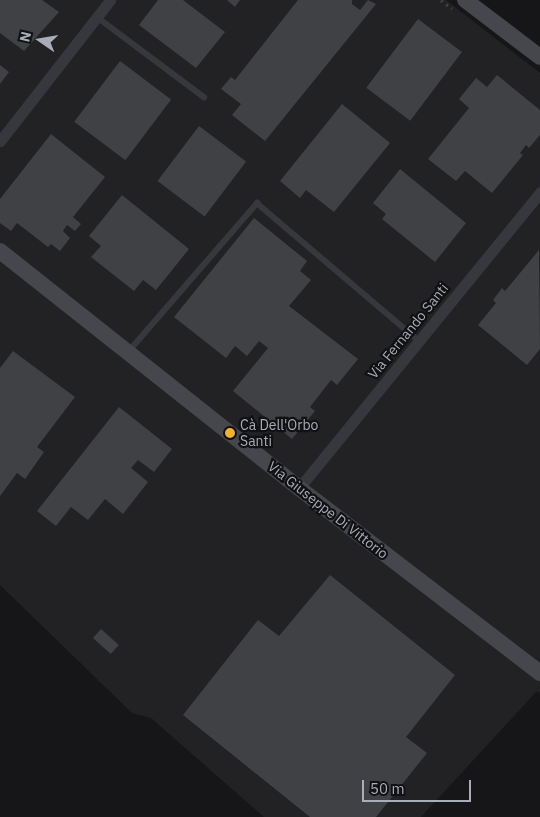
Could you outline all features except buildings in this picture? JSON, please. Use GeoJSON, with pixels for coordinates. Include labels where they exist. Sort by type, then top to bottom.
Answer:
{"type":"FeatureCollection","features":[{"type":"Feature","properties":{"kind":"street"},"geometry":{"type":"LineString","coordinates":[[0,141],[110,0]]}},
{"type":"Feature","properties":{"kind":"street"},"geometry":{"type":"LineString","coordinates":[[465,0],[540,57]]}},
{"type":"Feature","properties":{"kind":"street","name":"Via Fernando Santi"},"geometry":{"type":"LineString","coordinates":[[299,488],[540,192]]}},
{"type":"Feature","properties":{"kind":"street","name":"Via Giuseppe Di Vittorio"},"geometry":{"type":"LineString","coordinates":[[0,251],[299,488],[540,673]]}},
{"type":"Feature","properties":{"kind":"lane"},"geometry":{"type":"LineString","coordinates":[[97,17],[204,97]]}},
{"type":"Feature","properties":{"kind":"lane"},"geometry":{"type":"LineString","coordinates":[[128,352],[257,203],[419,341]]}},
{"type":"Feature","properties":{"kind":"shaded area"},"geometry":{"type":"Polygon","coordinates":[[[0,0],[446,0],[540,73],[540,693],[537,691],[421,817],[264,817],[151,718],[132,713],[0,585],[0,0]]]}},
{"type":"Feature","properties":{"kind":"place","name":"Cà Dell'Orbo Santi"},"geometry":{"type":"Point","coordinates":[230,433]}}]}
